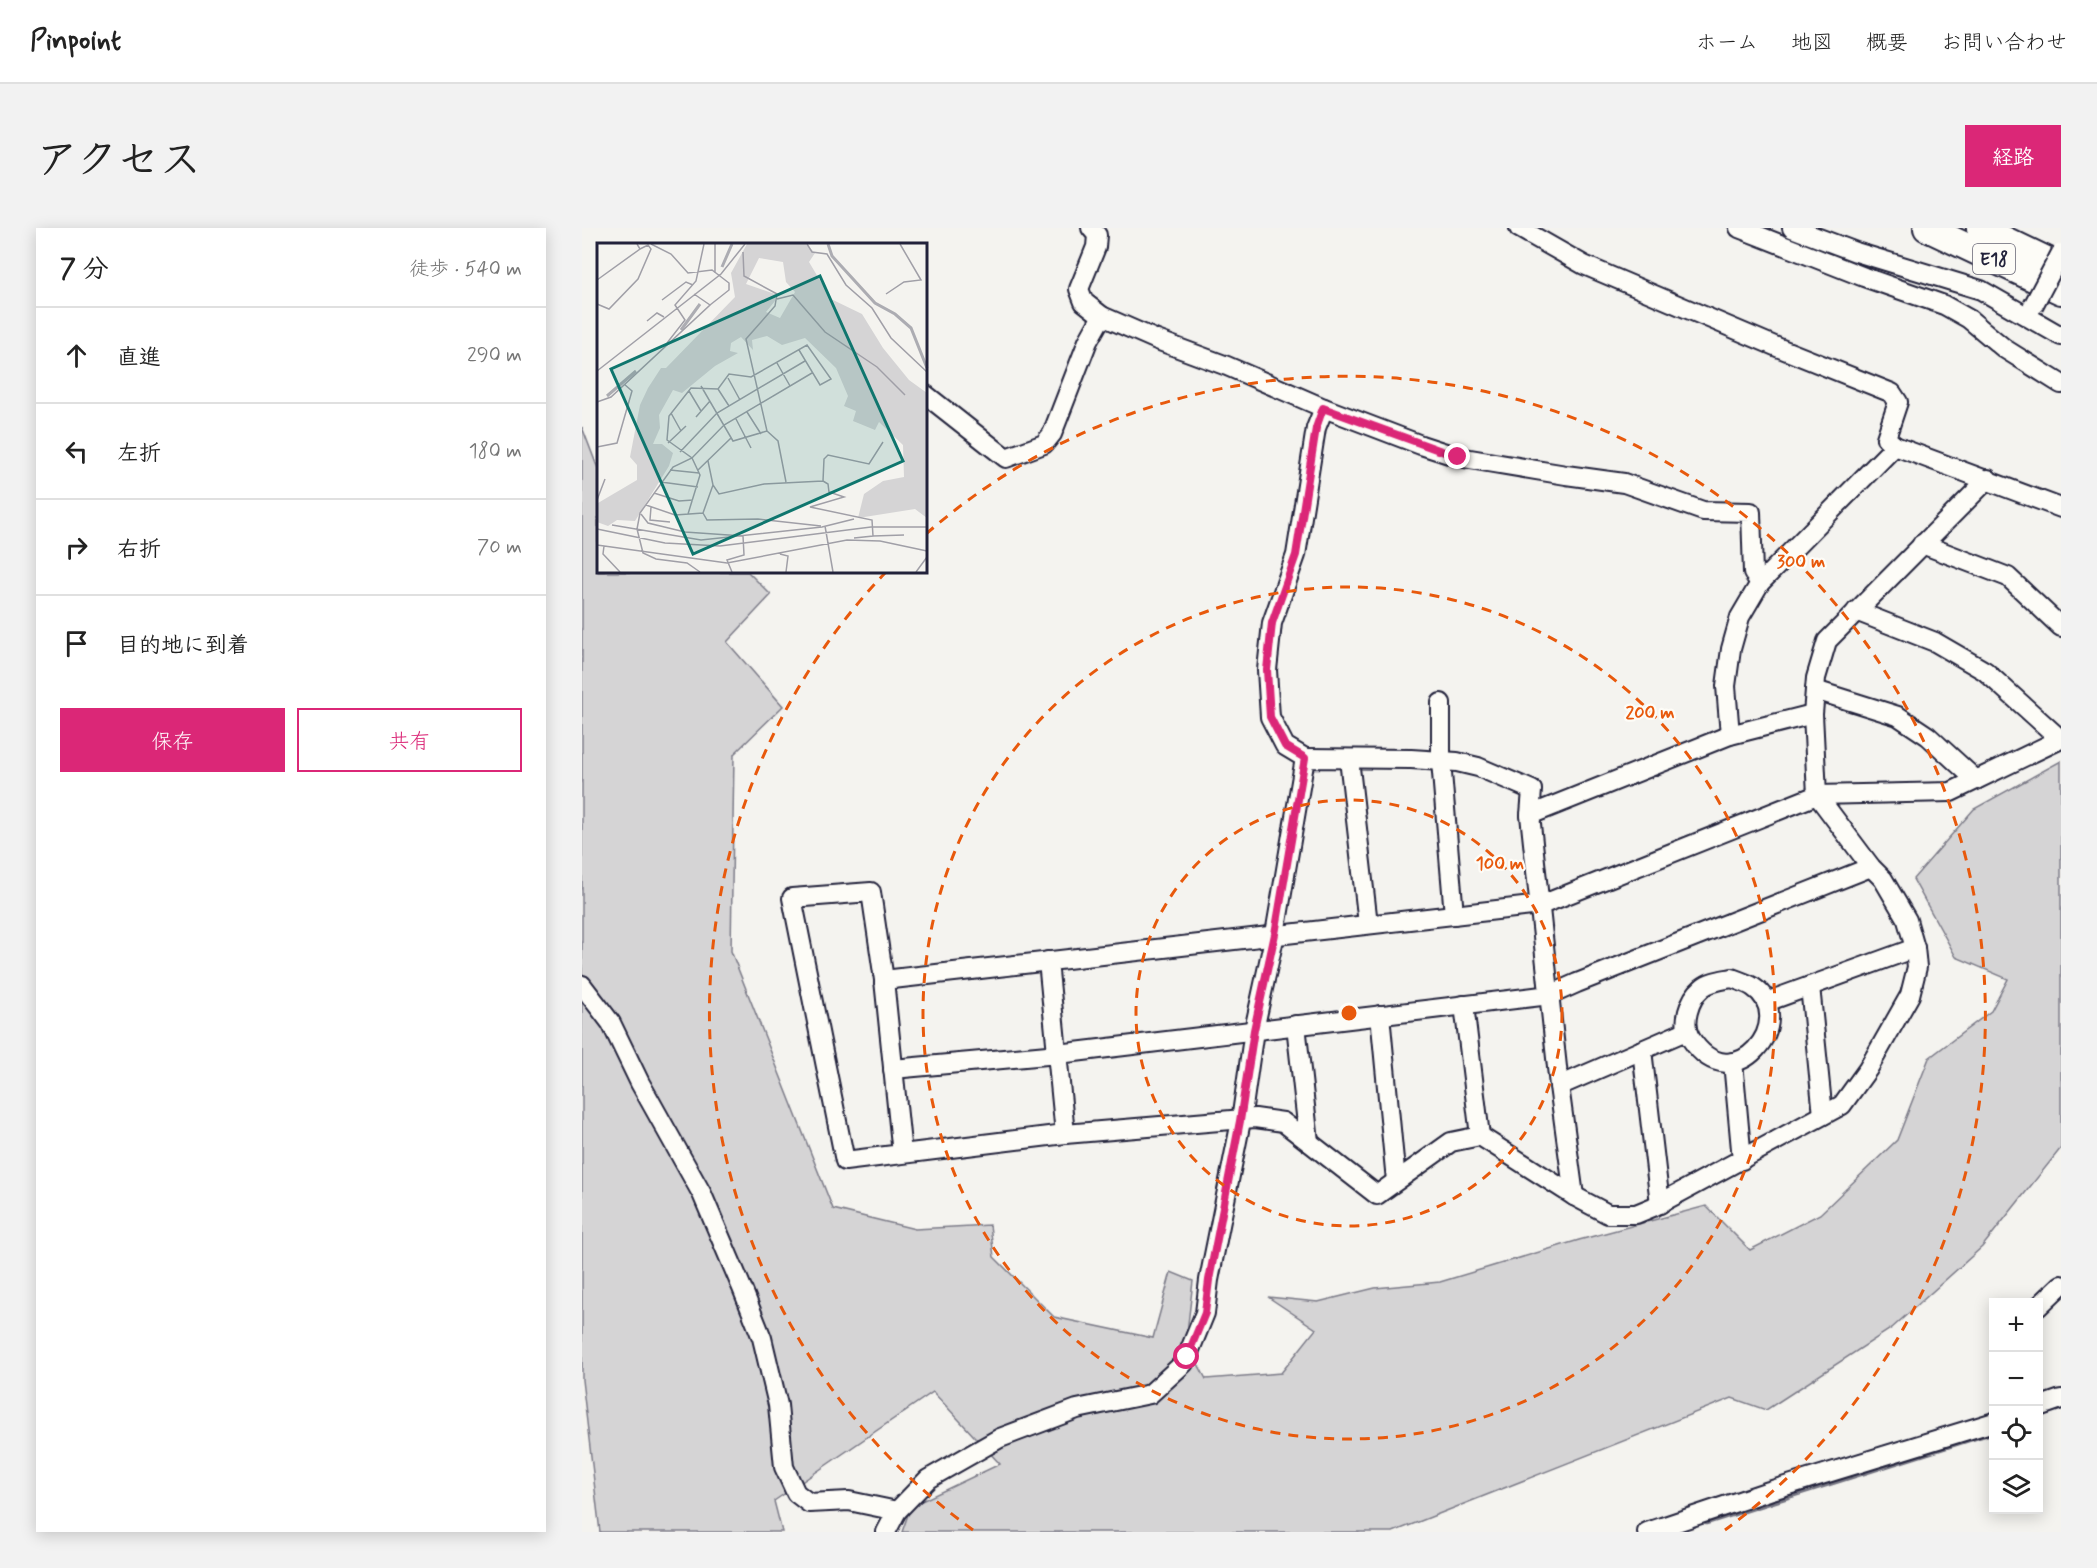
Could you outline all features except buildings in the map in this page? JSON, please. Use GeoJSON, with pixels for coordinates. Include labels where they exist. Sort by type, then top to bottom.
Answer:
{"type":"FeatureCollection","features":[{"type":"Feature","properties":{"kind":"highway","name":"E18"},"geometry":{"type":"LineString","coordinates":[[1927,228],[2061,291]]}},
{"type":"Feature","properties":{"kind":"highway","name":"E18"},"geometry":{"type":"LineString","coordinates":[[1980,228],[2061,267]]}},
{"type":"Feature","properties":{"kind":"street"},"geometry":{"type":"LineString","coordinates":[[1091,228],[1097,235],[1096,247],[1079,289],[1084,302],[1102,316],[1157,340],[1227,366],[1323,408],[1458,457],[1624,483],[1703,511],[1751,512],[1753,573],[1760,583]]}},
{"type":"Feature","properties":{"kind":"street"},"geometry":{"type":"LineString","coordinates":[[1519,228],[1584,265],[1892,393],[1898,402],[1886,438],[1895,446],[2061,508]]}},
{"type":"Feature","properties":{"kind":"street"},"geometry":{"type":"LineString","coordinates":[[1739,228],[1864,277],[1944,305],[1969,319],[2005,349],[2061,384]]}},
{"type":"Feature","properties":{"kind":"street"},"geometry":{"type":"LineString","coordinates":[[1792,228],[1856,252],[1981,290],[2030,311],[2061,336]]}},
{"type":"Feature","properties":{"kind":"street"},"geometry":{"type":"LineString","coordinates":[[2030,311],[2061,253]]}},
{"type":"Feature","properties":{"kind":"street"},"geometry":{"type":"LineString","coordinates":[[927,396],[1006,458],[1044,444],[1052,434],[1088,341],[1102,316]]}},
{"type":"Feature","properties":{"kind":"street"},"geometry":{"type":"LineString","coordinates":[[1323,408],[1316,428],[1296,555],[1272,623],[1267,670],[1270,717],[1285,746],[1305,758],[1457,762],[1478,767],[1532,790],[1530,815],[1559,1086],[1574,1196]]}},
{"type":"Feature","properties":{"kind":"street"},"geometry":{"type":"LineString","coordinates":[[1730,735],[1726,686],[1731,649],[1740,617],[1760,583],[1895,446]]}},
{"type":"Feature","properties":{"kind":"street"},"geometry":{"type":"LineString","coordinates":[[902,1154],[884,980],[871,892],[792,898],[845,1161],[1065,1134],[1256,1118],[1282,1122],[1377,1195],[1451,1142],[1480,1136],[1574,1196],[1608,1214],[1636,1214],[1660,1204],[1842,1105],[1868,1069],[1910,995],[1917,967],[1916,948],[1908,920],[1883,879],[1871,867],[1817,795],[1813,714],[1816,678],[1827,641],[1988,479]]}},
{"type":"Feature","properties":{"kind":"street"},"geometry":{"type":"LineString","coordinates":[[1922,544],[2008,577],[2061,627]]}},
{"type":"Feature","properties":{"kind":"street"},"geometry":{"type":"LineString","coordinates":[[884,980],[1541,905],[1817,795],[1951,792],[2061,739],[1985,671],[1935,642],[1856,611]]}},
{"type":"Feature","properties":{"kind":"street"},"geometry":{"type":"LineString","coordinates":[[1815,690],[1898,716],[1928,736],[1976,780]]}},
{"type":"Feature","properties":{"kind":"street"},"geometry":{"type":"LineString","coordinates":[[1441,703],[1441,761],[1454,915]]}},
{"type":"Feature","properties":{"kind":"street"},"geometry":{"type":"LineString","coordinates":[[1530,815],[1730,735],[1813,714]]}},
{"type":"Feature","properties":{"kind":"street"},"geometry":{"type":"LineString","coordinates":[[886,1532],[897,1511],[928,1479],[1000,1438],[1077,1409],[1150,1394],[1184,1363],[1205,1313],[1254,1030],[1275,934],[1305,758]]}},
{"type":"Feature","properties":{"kind":"street"},"geometry":{"type":"LineString","coordinates":[[1349,759],[1368,924]]}},
{"type":"Feature","properties":{"kind":"street"},"geometry":{"type":"LineString","coordinates":[[894,1069],[1058,1054],[1550,995],[1577,982],[1871,867]]}},
{"type":"Feature","properties":{"kind":"street"},"geometry":{"type":"LineString","coordinates":[[1766,1002],[1916,948]]}},
{"type":"Feature","properties":{"kind":"street"},"geometry":{"type":"LineString","coordinates":[[1048,961],[1065,1134]]}},
{"type":"Feature","properties":{"kind":"street"},"geometry":{"type":"LineString","coordinates":[[1732,978],[1745,983],[1755,988],[1766,1002],[1769,1018],[1761,1045],[1751,1055],[1733,1062],[1725,1063],[1699,1050],[1686,1031],[1687,1015],[1693,1000],[1701,988],[1715,981],[1732,978]]}},
{"type":"Feature","properties":{"kind":"street"},"geometry":{"type":"LineString","coordinates":[[582,985],[611,1023],[640,1083],[702,1194],[742,1288],[762,1338],[778,1405],[784,1467],[796,1493],[809,1503],[849,1501],[897,1511]]}},
{"type":"Feature","properties":{"kind":"street"},"geometry":{"type":"LineString","coordinates":[[1810,986],[1823,1115]]}},
{"type":"Feature","properties":{"kind":"street"},"geometry":{"type":"LineString","coordinates":[[1464,1005],[1480,1136]]}},
{"type":"Feature","properties":{"kind":"street"},"geometry":{"type":"LineString","coordinates":[[1380,1015],[1396,1181]]}},
{"type":"Feature","properties":{"kind":"street"},"geometry":{"type":"LineString","coordinates":[[1296,1025],[1309,1142]]}},
{"type":"Feature","properties":{"kind":"street"},"geometry":{"type":"LineString","coordinates":[[1559,1086],[1686,1031]]}},
{"type":"Feature","properties":{"kind":"street"},"geometry":{"type":"LineString","coordinates":[[1642,1050],[1660,1204]]}},
{"type":"Feature","properties":{"kind":"street"},"geometry":{"type":"LineString","coordinates":[[1733,1062],[1742,1160]]}},
{"type":"Feature","properties":{"kind":"street"},"geometry":{"type":"LineString","coordinates":[[2043,1302],[2061,1285]]}},
{"type":"Feature","properties":{"kind":"street"},"geometry":{"type":"LineString","coordinates":[[2041,1406],[2061,1398]]}},
{"type":"Feature","properties":{"kind":"street"},"geometry":{"type":"LineString","coordinates":[[1647,1532],[1769,1491],[1989,1424]]}},
{"type":"Feature","properties":{"kind":"street"},"geometry":{"type":"LineString","coordinates":[[1676,1532],[1701,1514]]}},
{"type":"Feature","properties":{"kind":"shaded area"},"geometry":{"type":"Polygon","coordinates":[[[582,427],[597,466],[597,573],[749,573],[771,595],[727,642],[783,706],[734,754],[731,951],[833,1209],[915,1229],[990,1225],[994,1257],[1054,1317],[1153,1338],[1171,1272],[1193,1281],[1186,1341],[1206,1379],[1281,1373],[1316,1329],[1268,1297],[1318,1302],[1375,1288],[1440,1282],[1579,1240],[1706,1206],[1750,1250],[1820,1214],[1897,1140],[1929,1058],[1991,1011],[2008,979],[1956,957],[1913,879],[1974,809],[2061,761],[2061,1148],[1982,1247],[1892,1328],[1766,1410],[1732,1398],[1393,1532],[902,1532],[911,1506],[1000,1464],[933,1392],[774,1501],[782,1532],[600,1532],[582,1380],[582,427]]]}},
{"type":"Feature","properties":{"kind":"waterway"},"geometry":{"type":"LineString","coordinates":[[1706,1523],[1989,1434]]}},
{"type":"Feature","properties":{"kind":"route"},"geometry":{"type":"LineString","coordinates":[[1187,1357],[1205,1313],[1254,1030],[1275,934],[1305,758],[1285,746],[1270,717],[1267,670],[1272,623],[1296,555],[1316,428],[1323,408],[1458,457]]}}]}
